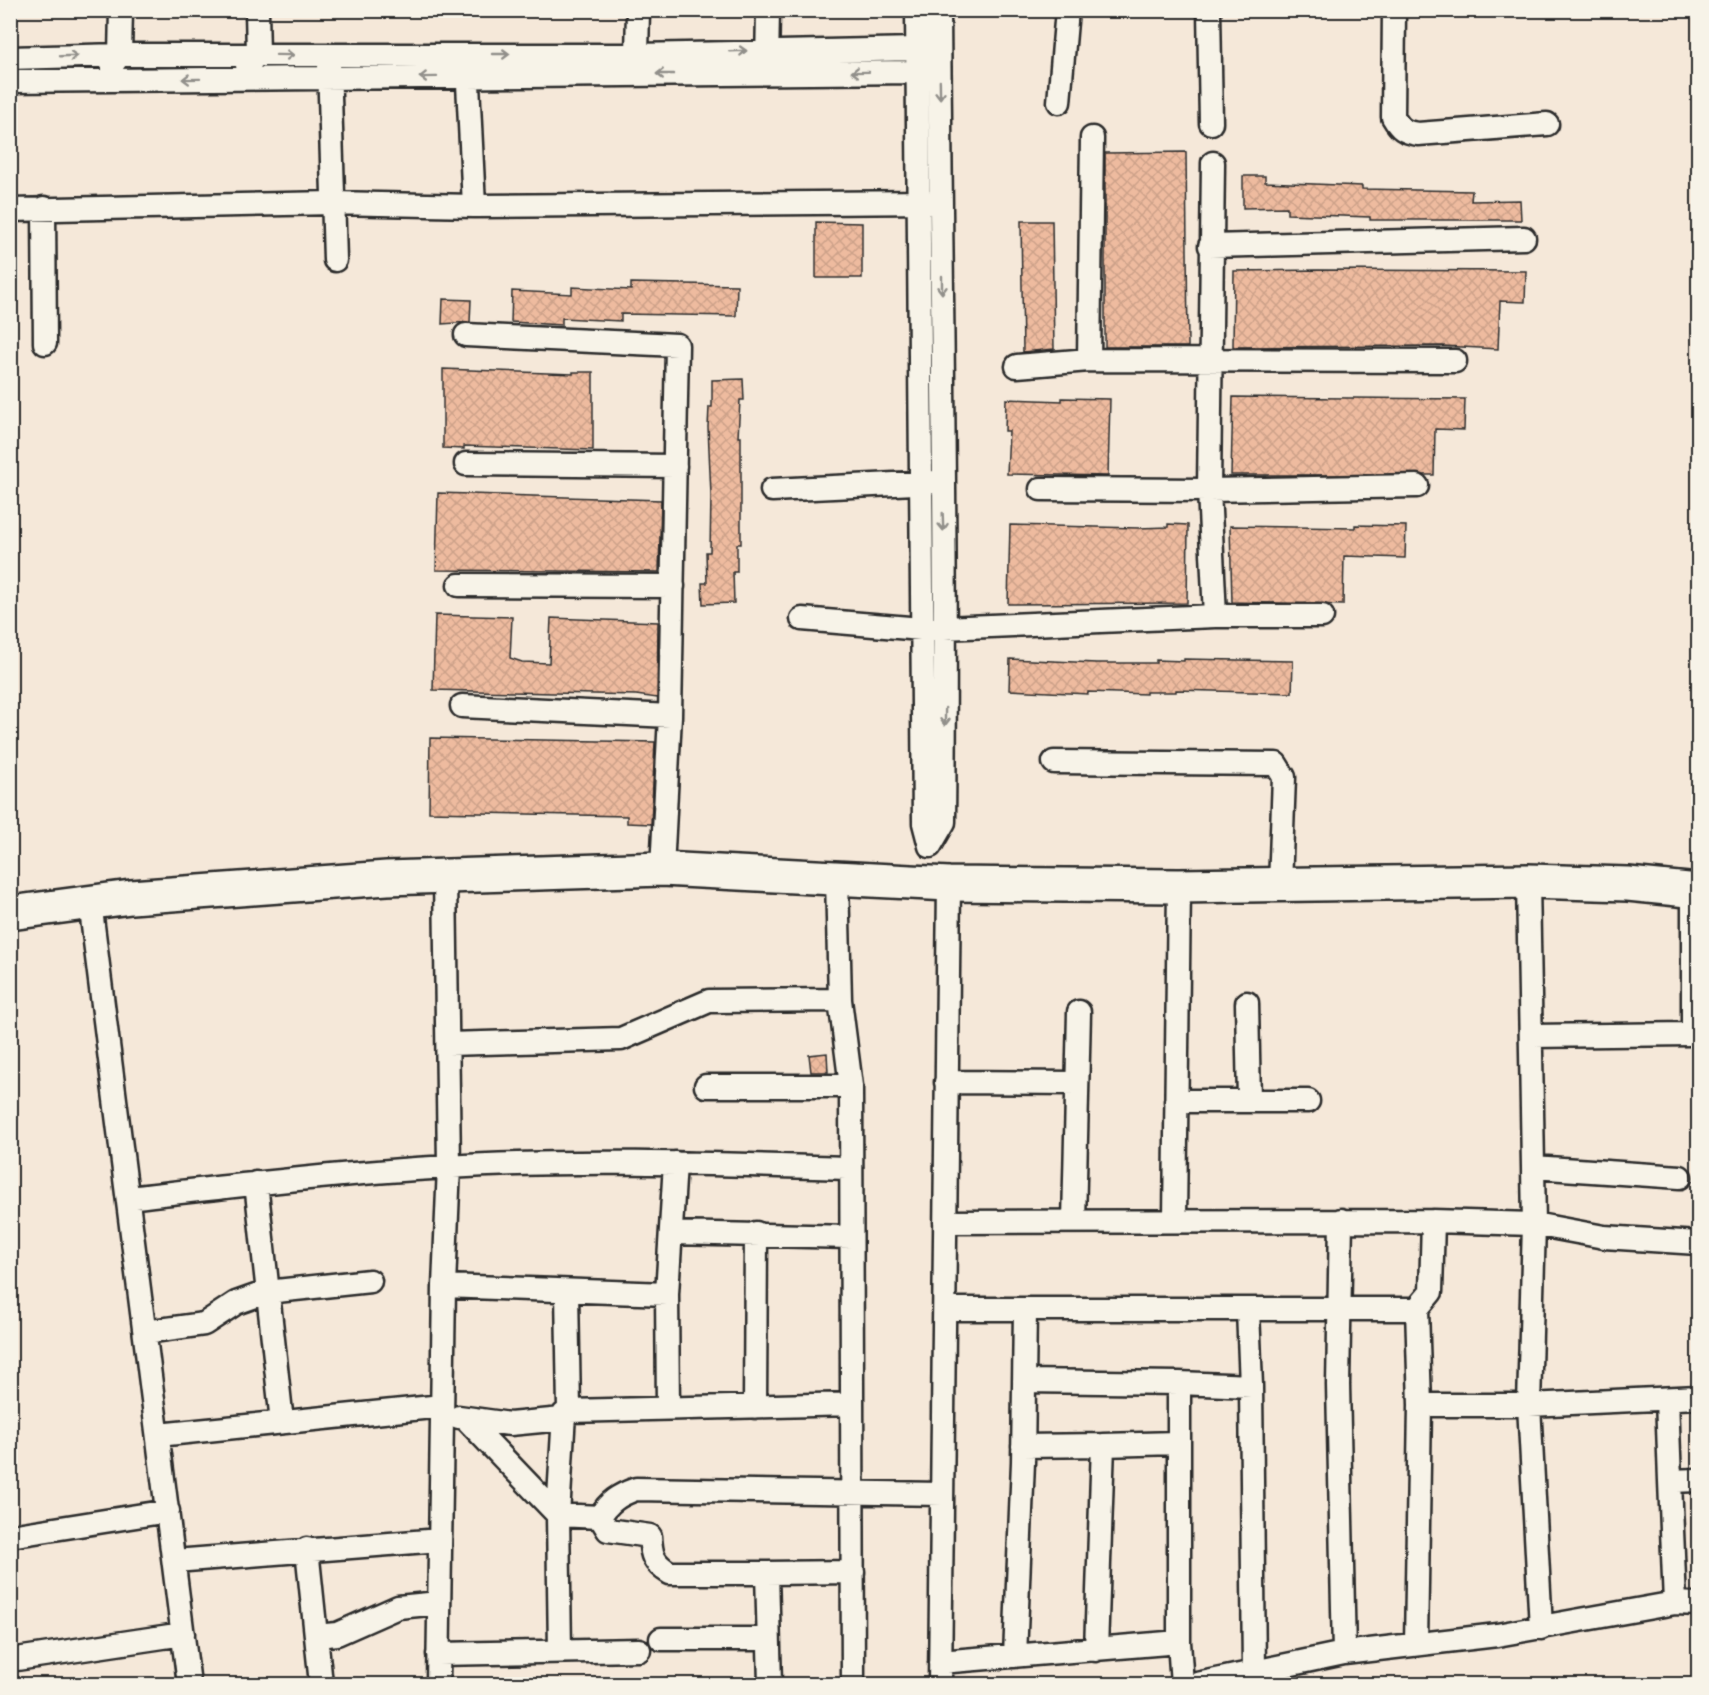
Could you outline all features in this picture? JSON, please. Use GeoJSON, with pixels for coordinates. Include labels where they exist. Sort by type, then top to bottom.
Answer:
{"type":"FeatureCollection","features":[{"type":"Feature","properties":{"kind":"street"},"geometry":{"type":"LineString","coordinates":[[100,80],[120,55],[121,10]]}},
{"type":"Feature","properties":{"kind":"street"},"geometry":{"type":"LineString","coordinates":[[233,79],[258,54],[257,10]]}},
{"type":"Feature","properties":{"kind":"street"},"geometry":{"type":"LineString","coordinates":[[622,75],[637,55],[638,10]]}},
{"type":"Feature","properties":{"kind":"street"},"geometry":{"type":"LineString","coordinates":[[767,74],[768,10]]}},
{"type":"Feature","properties":{"kind":"street"},"geometry":{"type":"LineString","coordinates":[[917,10],[924,59],[930,202],[931,482],[921,628],[924,823],[937,883],[946,1082],[940,1684]]}},
{"type":"Feature","properties":{"kind":"street"},"geometry":{"type":"LineString","coordinates":[[924,59],[939,10]]}},
{"type":"Feature","properties":{"kind":"street"},"geometry":{"type":"LineString","coordinates":[[1059,102],[1067,10]]}},
{"type":"Feature","properties":{"kind":"street"},"geometry":{"type":"LineString","coordinates":[[1209,10],[1211,123]]}},
{"type":"Feature","properties":{"kind":"street"},"geometry":{"type":"LineString","coordinates":[[1394,10],[1393,117],[1400,128],[1418,134],[1547,124]]}},
{"type":"Feature","properties":{"kind":"street"},"geometry":{"type":"LineString","coordinates":[[10,81],[233,79],[467,54],[637,55],[766,50],[924,59]]}},
{"type":"Feature","properties":{"kind":"street"},"geometry":{"type":"LineString","coordinates":[[10,58],[258,54],[329,67],[468,76],[767,74],[924,59]]}},
{"type":"Feature","properties":{"kind":"street"},"geometry":{"type":"LineString","coordinates":[[467,54],[474,206]]}},
{"type":"Feature","properties":{"kind":"street"},"geometry":{"type":"LineString","coordinates":[[329,67],[335,260]]}},
{"type":"Feature","properties":{"kind":"street"},"geometry":{"type":"LineString","coordinates":[[1089,360],[1092,138]]}},
{"type":"Feature","properties":{"kind":"street"},"geometry":{"type":"LineString","coordinates":[[1213,163],[1210,246],[1209,490],[1215,616]]}},
{"type":"Feature","properties":{"kind":"street"},"geometry":{"type":"LineString","coordinates":[[10,210],[333,203],[474,206],[930,202]]}},
{"type":"Feature","properties":{"kind":"street"},"geometry":{"type":"LineString","coordinates":[[44,208],[45,343]]}},
{"type":"Feature","properties":{"kind":"street"},"geometry":{"type":"LineString","coordinates":[[1210,246],[1524,238]]}},
{"type":"Feature","properties":{"kind":"street"},"geometry":{"type":"LineString","coordinates":[[466,335],[677,345],[670,716],[662,869]]}},
{"type":"Feature","properties":{"kind":"street"},"geometry":{"type":"LineString","coordinates":[[1017,366],[1089,360],[1455,361]]}},
{"type":"Feature","properties":{"kind":"street"},"geometry":{"type":"LineString","coordinates":[[466,464],[675,466]]}},
{"type":"Feature","properties":{"kind":"street"},"geometry":{"type":"LineString","coordinates":[[772,490],[931,482]]}},
{"type":"Feature","properties":{"kind":"street"},"geometry":{"type":"LineString","coordinates":[[930,846],[944,822],[946,626],[931,482]]}},
{"type":"Feature","properties":{"kind":"street"},"geometry":{"type":"LineString","coordinates":[[1041,489],[1209,490],[1417,486]]}},
{"type":"Feature","properties":{"kind":"street"},"geometry":{"type":"LineString","coordinates":[[459,585],[673,586]]}},
{"type":"Feature","properties":{"kind":"street"},"geometry":{"type":"LineString","coordinates":[[802,619],[921,628],[1215,616],[1322,616]]}},
{"type":"Feature","properties":{"kind":"street"},"geometry":{"type":"LineString","coordinates":[[462,706],[670,716]]}},
{"type":"Feature","properties":{"kind":"street"},"geometry":{"type":"LineString","coordinates":[[1054,762],[1276,764],[1284,777],[1280,885]]}},
{"type":"Feature","properties":{"kind":"street"},"geometry":{"type":"LineString","coordinates":[[10,913],[131,897],[387,878],[662,869],[937,883],[1179,886],[1528,882],[1628,884],[1696,891],[1696,1007],[1692,1031],[1686,1035],[1531,1036]]}},
{"type":"Feature","properties":{"kind":"street"},"geometry":{"type":"LineString","coordinates":[[438,1684],[444,1287],[449,1167],[445,877]]}},
{"type":"Feature","properties":{"kind":"street"},"geometry":{"type":"LineString","coordinates":[[837,878],[840,1000],[851,1086],[853,1684]]}},
{"type":"Feature","properties":{"kind":"street"},"geometry":{"type":"LineString","coordinates":[[1528,882],[1534,1224],[1529,1406],[1541,1628]]}},
{"type":"Feature","properties":{"kind":"street"},"geometry":{"type":"LineString","coordinates":[[1175,1220],[1179,886]]}},
{"type":"Feature","properties":{"kind":"street"},"geometry":{"type":"LineString","coordinates":[[90,902],[189,1684]]}},
{"type":"Feature","properties":{"kind":"street"},"geometry":{"type":"LineString","coordinates":[[448,1044],[621,1039],[709,1001],[840,1000]]}},
{"type":"Feature","properties":{"kind":"street"},"geometry":{"type":"LineString","coordinates":[[1247,1002],[1249,1101]]}},
{"type":"Feature","properties":{"kind":"street"},"geometry":{"type":"LineString","coordinates":[[1074,1221],[1079,1012]]}},
{"type":"Feature","properties":{"kind":"street"},"geometry":{"type":"LineString","coordinates":[[946,1082],[1077,1083]]}},
{"type":"Feature","properties":{"kind":"street"},"geometry":{"type":"LineString","coordinates":[[706,1086],[851,1086]]}},
{"type":"Feature","properties":{"kind":"street"},"geometry":{"type":"LineString","coordinates":[[1176,1101],[1308,1101]]}},
{"type":"Feature","properties":{"kind":"street"},"geometry":{"type":"LineString","coordinates":[[128,1198],[256,1183],[449,1167],[675,1163],[851,1168]]}},
{"type":"Feature","properties":{"kind":"street"},"geometry":{"type":"LineString","coordinates":[[668,1408],[667,1294],[675,1163]]}},
{"type":"Feature","properties":{"kind":"street"},"geometry":{"type":"LineString","coordinates":[[1533,1167],[1680,1177]]}},
{"type":"Feature","properties":{"kind":"street"},"geometry":{"type":"LineString","coordinates":[[256,1183],[282,1422]]}},
{"type":"Feature","properties":{"kind":"street"},"geometry":{"type":"LineString","coordinates":[[1341,1220],[1338,1310],[1344,1653]]}},
{"type":"Feature","properties":{"kind":"street"},"geometry":{"type":"LineString","coordinates":[[945,1222],[1433,1221],[1534,1224],[1604,1237],[1698,1243]]}},
{"type":"Feature","properties":{"kind":"street"},"geometry":{"type":"LineString","coordinates":[[1416,1644],[1420,1405],[1417,1309],[1431,1292],[1433,1221]]}},
{"type":"Feature","properties":{"kind":"street"},"geometry":{"type":"LineString","coordinates":[[671,1233],[756,1233],[851,1237]]}},
{"type":"Feature","properties":{"kind":"street"},"geometry":{"type":"LineString","coordinates":[[755,1407],[756,1233]]}},
{"type":"Feature","properties":{"kind":"street"},"geometry":{"type":"LineString","coordinates":[[145,1332],[204,1324],[236,1303],[267,1292],[370,1281]]}},
{"type":"Feature","properties":{"kind":"street"},"geometry":{"type":"LineString","coordinates":[[444,1287],[667,1294]]}},
{"type":"Feature","properties":{"kind":"street"},"geometry":{"type":"LineString","coordinates":[[560,1651],[558,1515],[566,1415],[567,1291]]}},
{"type":"Feature","properties":{"kind":"street"},"geometry":{"type":"LineString","coordinates":[[945,1309],[1417,1309]]}},
{"type":"Feature","properties":{"kind":"street"},"geometry":{"type":"LineString","coordinates":[[1015,1656],[1023,1446],[1025,1309]]}},
{"type":"Feature","properties":{"kind":"street"},"geometry":{"type":"LineString","coordinates":[[1248,1310],[1254,1671]]}},
{"type":"Feature","properties":{"kind":"street"},"geometry":{"type":"LineString","coordinates":[[1024,1381],[1251,1386]]}},
{"type":"Feature","properties":{"kind":"street"},"geometry":{"type":"LineString","coordinates":[[1179,1383],[1177,1443],[1179,1642],[1182,1684]]}},
{"type":"Feature","properties":{"kind":"street"},"geometry":{"type":"LineString","coordinates":[[1420,1405],[1529,1406],[1698,1397]]}},
{"type":"Feature","properties":{"kind":"street"},"geometry":{"type":"LineString","coordinates":[[1667,1399],[1676,1603]]}},
{"type":"Feature","properties":{"kind":"street"},"geometry":{"type":"LineString","coordinates":[[158,1435],[282,1422],[442,1411],[465,1418],[510,1424],[566,1415],[668,1408],[852,1404]]}},
{"type":"Feature","properties":{"kind":"street"},"geometry":{"type":"LineString","coordinates":[[465,1418],[558,1515],[600,1517]]}},
{"type":"Feature","properties":{"kind":"street"},"geometry":{"type":"LineString","coordinates":[[1023,1446],[1177,1443]]}},
{"type":"Feature","properties":{"kind":"street"},"geometry":{"type":"LineString","coordinates":[[1096,1650],[1102,1445]]}},
{"type":"Feature","properties":{"kind":"street"},"geometry":{"type":"LineString","coordinates":[[1670,1481],[1698,1480]]}},
{"type":"Feature","properties":{"kind":"street"},"geometry":{"type":"LineString","coordinates":[[600,1517],[607,1505],[623,1494],[636,1490],[852,1491],[942,1494]]}},
{"type":"Feature","properties":{"kind":"street"},"geometry":{"type":"LineString","coordinates":[[10,1536],[168,1511]]}},
{"type":"Feature","properties":{"kind":"street"},"geometry":{"type":"LineString","coordinates":[[600,1517],[608,1530],[650,1536],[651,1556],[657,1565],[670,1573],[853,1572]]}},
{"type":"Feature","properties":{"kind":"street"},"geometry":{"type":"LineString","coordinates":[[175,1561],[440,1540]]}},
{"type":"Feature","properties":{"kind":"street"},"geometry":{"type":"LineString","coordinates":[[307,1549],[321,1684]]}},
{"type":"Feature","properties":{"kind":"street"},"geometry":{"type":"LineString","coordinates":[[766,1573],[770,1684]]}},
{"type":"Feature","properties":{"kind":"street"},"geometry":{"type":"LineString","coordinates":[[316,1636],[337,1634],[398,1607],[439,1603]]}},
{"type":"Feature","properties":{"kind":"street"},"geometry":{"type":"LineString","coordinates":[[1197,1684],[1344,1653],[1541,1628],[1676,1603],[1698,1604]]}},
{"type":"Feature","properties":{"kind":"street"},"geometry":{"type":"LineString","coordinates":[[10,1660],[183,1634]]}},
{"type":"Feature","properties":{"kind":"street"},"geometry":{"type":"LineString","coordinates":[[661,1639],[768,1639]]}},
{"type":"Feature","properties":{"kind":"street"},"geometry":{"type":"LineString","coordinates":[[940,1662],[1179,1642]]}},
{"type":"Feature","properties":{"kind":"street"},"geometry":{"type":"LineString","coordinates":[[438,1654],[639,1650]]}},
{"type":"Feature","properties":{"kind":"building"},"geometry":{"type":"Polygon","coordinates":[[[1186,152],[1188,347],[1105,347],[1105,153],[1186,152]]]}},
{"type":"Feature","properties":{"kind":"building"},"geometry":{"type":"Polygon","coordinates":[[[1243,176],[1265,176],[1265,182],[1362,186],[1362,189],[1472,191],[1471,201],[1520,200],[1521,220],[1370,220],[1370,217],[1287,214],[1287,207],[1243,208],[1243,176]]]}},
{"type":"Feature","properties":{"kind":"building"},"geometry":{"type":"Polygon","coordinates":[[[1021,221],[1052,221],[1054,349],[1023,352],[1021,221]]]}},
{"type":"Feature","properties":{"kind":"building"},"geometry":{"type":"Polygon","coordinates":[[[816,222],[862,223],[862,278],[816,278],[816,222]]]}},
{"type":"Feature","properties":{"kind":"building"},"geometry":{"type":"Polygon","coordinates":[[[1234,271],[1526,271],[1525,302],[1500,301],[1498,349],[1443,346],[1233,347],[1234,271]]]}},
{"type":"Feature","properties":{"kind":"building"},"geometry":{"type":"Polygon","coordinates":[[[631,283],[737,285],[736,316],[621,314],[621,321],[562,318],[562,325],[511,322],[512,291],[572,294],[572,287],[631,290],[631,283]]]}},
{"type":"Feature","properties":{"kind":"building"},"geometry":{"type":"Polygon","coordinates":[[[443,299],[471,300],[470,322],[442,324],[443,299]]]}},
{"type":"Feature","properties":{"kind":"building"},"geometry":{"type":"Polygon","coordinates":[[[443,369],[573,374],[573,372],[593,372],[593,450],[464,446],[464,449],[443,448],[443,369]]]}},
{"type":"Feature","properties":{"kind":"building"},"geometry":{"type":"Polygon","coordinates":[[[743,379],[744,400],[740,400],[738,437],[741,437],[741,544],[737,544],[737,572],[733,572],[734,603],[703,604],[702,583],[707,583],[706,552],[710,552],[711,495],[708,427],[709,407],[712,407],[712,380],[743,379]]]}},
{"type":"Feature","properties":{"kind":"building"},"geometry":{"type":"Polygon","coordinates":[[[1233,397],[1465,399],[1464,430],[1435,429],[1434,475],[1231,475],[1233,397]]]}},
{"type":"Feature","properties":{"kind":"building"},"geometry":{"type":"Polygon","coordinates":[[[1062,398],[1110,399],[1108,476],[1007,474],[1009,431],[1005,431],[1006,399],[1062,401],[1062,398]]]}},
{"type":"Feature","properties":{"kind":"building"},"geometry":{"type":"Polygon","coordinates":[[[438,493],[661,500],[659,572],[436,570],[438,493]]]}},
{"type":"Feature","properties":{"kind":"building"},"geometry":{"type":"Polygon","coordinates":[[[1168,524],[1188,525],[1187,603],[1008,604],[1010,525],[1139,528],[1168,527],[1168,524]]]}},
{"type":"Feature","properties":{"kind":"building"},"geometry":{"type":"Polygon","coordinates":[[[1355,525],[1406,526],[1405,558],[1344,556],[1343,605],[1232,602],[1230,526],[1355,528],[1355,525]]]}},
{"type":"Feature","properties":{"kind":"building"},"geometry":{"type":"Polygon","coordinates":[[[435,615],[512,617],[510,658],[522,662],[549,663],[551,618],[658,622],[657,698],[636,695],[433,690],[435,615]]]}},
{"type":"Feature","properties":{"kind":"building"},"geometry":{"type":"Polygon","coordinates":[[[1010,659],[1096,663],[1156,663],[1156,660],[1184,661],[1184,659],[1293,661],[1292,693],[1176,690],[1176,692],[1146,692],[1146,694],[1088,692],[1088,694],[1009,690],[1010,659]]]}},
{"type":"Feature","properties":{"kind":"building"},"geometry":{"type":"Polygon","coordinates":[[[430,738],[655,742],[651,824],[627,823],[627,816],[429,812],[430,738]]]}},
{"type":"Feature","properties":{"kind":"building"},"geometry":{"type":"Polygon","coordinates":[[[827,1053],[828,1072],[811,1072],[809,1055],[827,1053]]]}}]}
